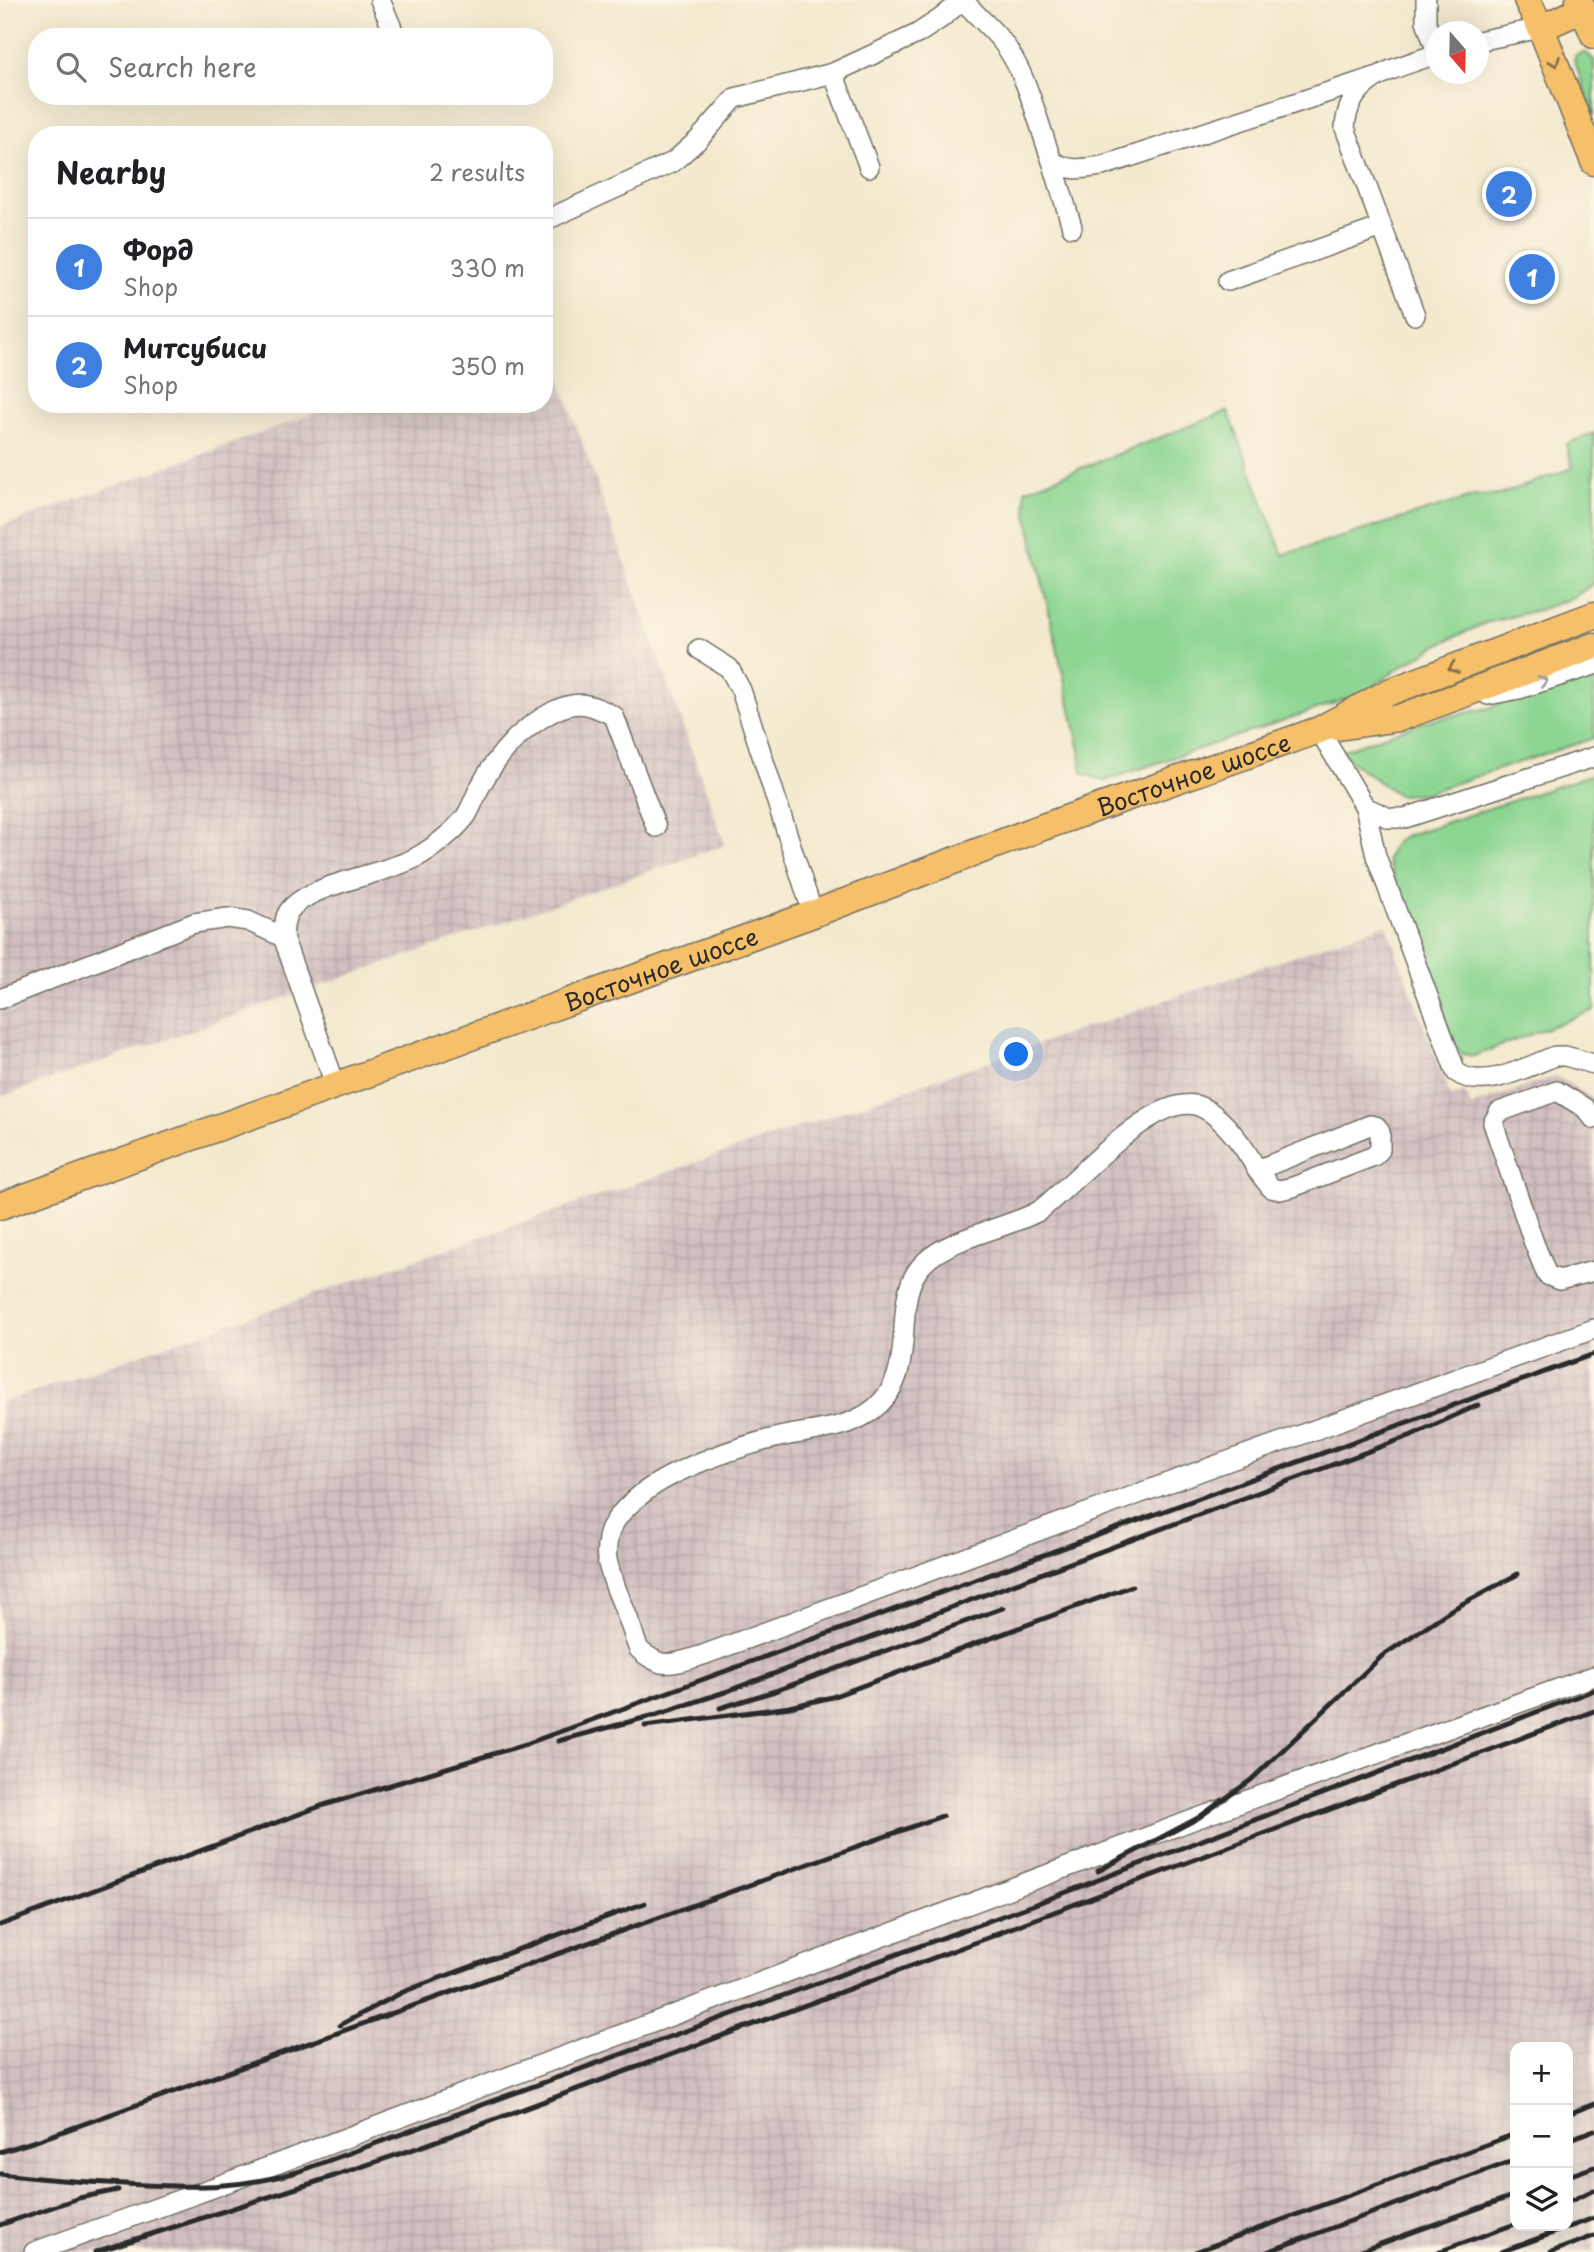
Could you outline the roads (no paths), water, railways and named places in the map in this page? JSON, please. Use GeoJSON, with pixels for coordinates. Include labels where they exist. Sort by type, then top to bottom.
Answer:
{"type":"FeatureCollection","features":[{"type":"Feature","properties":{"kind":"main road"},"geometry":{"type":"LineString","coordinates":[[1527,0],[1541,28],[1594,162]]}},
{"type":"Feature","properties":{"kind":"main road"},"geometry":{"type":"LineString","coordinates":[[1541,28],[1581,4],[1594,35]]}},
{"type":"Feature","properties":{"kind":"main road"},"geometry":{"type":"LineString","coordinates":[[1540,635],[1594,600]]}},
{"type":"Feature","properties":{"kind":"main road"},"geometry":{"type":"LineString","coordinates":[[1540,635],[1594,615]]}},
{"type":"Feature","properties":{"kind":"main road","name":"Восточное шоссе"},"geometry":{"type":"LineString","coordinates":[[0,1206],[813,914],[1040,828],[1319,730],[1389,692],[1540,635]]}},
{"type":"Feature","properties":{"kind":"main road","name":"Восточное шоссе"},"geometry":{"type":"LineString","coordinates":[[1319,730],[1399,718],[1594,646]]}},
{"type":"Feature","properties":{"kind":"lane"},"geometry":{"type":"LineString","coordinates":[[380,0],[392,28]]}},
{"type":"Feature","properties":{"kind":"lane"},"geometry":{"type":"LineString","coordinates":[[553,217],[673,162],[699,139],[735,98],[833,73],[917,34],[962,0],[1000,39],[1024,79],[1072,227]]}},
{"type":"Feature","properties":{"kind":"lane"},"geometry":{"type":"LineString","coordinates":[[1426,0],[1426,21]]}},
{"type":"Feature","properties":{"kind":"lane"},"geometry":{"type":"LineString","coordinates":[[1489,39],[1541,28]]}},
{"type":"Feature","properties":{"kind":"lane"},"geometry":{"type":"LineString","coordinates":[[1052,161],[1062,168],[1071,169],[1102,166],[1375,77],[1426,56]]}},
{"type":"Feature","properties":{"kind":"lane"},"geometry":{"type":"LineString","coordinates":[[833,73],[869,167]]}},
{"type":"Feature","properties":{"kind":"lane"},"geometry":{"type":"LineString","coordinates":[[1375,77],[1351,100],[1346,112],[1345,128],[1415,315]]}},
{"type":"Feature","properties":{"kind":"lane"},"geometry":{"type":"LineString","coordinates":[[1228,281],[1382,227]]}},
{"type":"Feature","properties":{"kind":"lane"},"geometry":{"type":"LineString","coordinates":[[699,649],[729,668],[741,690],[813,914]]}},
{"type":"Feature","properties":{"kind":"lane"},"geometry":{"type":"LineString","coordinates":[[1429,706],[1519,689],[1594,665]]}},
{"type":"Feature","properties":{"kind":"lane"},"geometry":{"type":"LineString","coordinates":[[335,1084],[283,937],[288,912],[299,901],[317,892],[418,857],[466,816],[481,785],[510,744],[526,729],[555,711],[579,702],[614,716],[656,827]]}},
{"type":"Feature","properties":{"kind":"lane"},"geometry":{"type":"LineString","coordinates":[[1319,730],[1365,807],[1377,856],[1456,1072],[1464,1078],[1486,1079],[1555,1056],[1594,1064]]}},
{"type":"Feature","properties":{"kind":"lane"},"geometry":{"type":"LineString","coordinates":[[1365,807],[1389,818],[1405,818],[1594,757]]}},
{"type":"Feature","properties":{"kind":"lane"},"geometry":{"type":"LineString","coordinates":[[0,999],[194,922],[228,918],[247,921],[283,937]]}},
{"type":"Feature","properties":{"kind":"lane"},"geometry":{"type":"LineString","coordinates":[[1594,1119],[1584,1108],[1557,1091],[1499,1112],[1493,1123],[1547,1275],[1559,1280],[1594,1271]]}},
{"type":"Feature","properties":{"kind":"lane"},"geometry":{"type":"LineString","coordinates":[[1257,1170],[1370,1125],[1376,1126],[1380,1132],[1380,1150],[1374,1156],[1280,1190],[1271,1188],[1257,1170],[1242,1146],[1227,1127],[1212,1115],[1195,1105],[1161,1112],[1138,1125],[1039,1212],[937,1251],[914,1275],[908,1297],[902,1357],[896,1381],[874,1409],[852,1421],[768,1440],[690,1468],[646,1491],[616,1519],[608,1536],[606,1558],[640,1649],[662,1663],[679,1662],[703,1655],[1158,1486],[1594,1329]]}},
{"type":"Feature","properties":{"kind":"lane"},"geometry":{"type":"LineString","coordinates":[[34,2252],[241,2178],[1198,1818],[1594,1676]]}},
{"type":"Feature","properties":{"kind":"railway"},"geometry":{"type":"LineString","coordinates":[[0,1925],[321,1806],[526,1744],[1594,1354]]}},
{"type":"Feature","properties":{"kind":"railway"},"geometry":{"type":"LineString","coordinates":[[558,1741],[655,1715],[725,1692],[1412,1435],[1478,1405]]}},
{"type":"Feature","properties":{"kind":"railway"},"geometry":{"type":"LineString","coordinates":[[1098,1871],[1198,1818],[1251,1780],[1382,1656],[1451,1610],[1518,1574]]}},
{"type":"Feature","properties":{"kind":"railway"},"geometry":{"type":"LineString","coordinates":[[645,1726],[790,1707],[832,1697],[1132,1586]]}},
{"type":"Feature","properties":{"kind":"railway"},"geometry":{"type":"LineString","coordinates":[[720,1708],[775,1691],[1003,1608]]}},
{"type":"Feature","properties":{"kind":"railway"},"geometry":{"type":"LineString","coordinates":[[0,2174],[46,2179],[191,2186],[252,2182],[297,2172],[1038,1903],[1594,1690]]}},
{"type":"Feature","properties":{"kind":"railway"},"geometry":{"type":"LineString","coordinates":[[992,1935],[1594,1711]]}},
{"type":"Feature","properties":{"kind":"railway"},"geometry":{"type":"LineString","coordinates":[[0,2152],[942,1816]]}},
{"type":"Feature","properties":{"kind":"railway"},"geometry":{"type":"LineString","coordinates":[[340,2025],[403,1992],[645,1903]]}},
{"type":"Feature","properties":{"kind":"railway"},"geometry":{"type":"LineString","coordinates":[[95,2252],[420,2147],[1001,1933]]}},
{"type":"Feature","properties":{"kind":"railway"},"geometry":{"type":"LineString","coordinates":[[1573,2112],[1594,2104]]}},
{"type":"Feature","properties":{"kind":"railway"},"geometry":{"type":"LineString","coordinates":[[1573,2138],[1594,2130]]}},
{"type":"Feature","properties":{"kind":"railway"},"geometry":{"type":"LineString","coordinates":[[1195,2252],[1510,2136]]}},
{"type":"Feature","properties":{"kind":"railway"},"geometry":{"type":"LineString","coordinates":[[1267,2252],[1510,2162]]}},
{"type":"Feature","properties":{"kind":"railway"},"geometry":{"type":"LineString","coordinates":[[1573,2174],[1594,2167]]}},
{"type":"Feature","properties":{"kind":"railway"},"geometry":{"type":"LineString","coordinates":[[0,2225],[79,2198],[118,2190]]}},
{"type":"Feature","properties":{"kind":"railway"},"geometry":{"type":"LineString","coordinates":[[1573,2200],[1594,2190]]}},
{"type":"Feature","properties":{"kind":"railway"},"geometry":{"type":"LineString","coordinates":[[1358,2252],[1510,2197]]}},
{"type":"Feature","properties":{"kind":"railway"},"geometry":{"type":"LineString","coordinates":[[1501,2252],[1594,2218]]}},
{"type":"Feature","properties":{"kind":"railway"},"geometry":{"type":"LineString","coordinates":[[1438,2252],[1510,2226]]}},
{"type":"Feature","properties":{"kind":"railway"},"geometry":{"type":"LineString","coordinates":[[1551,2252],[1594,2236]]}},
{"type":"Feature","properties":{"kind":"place","name":"Митсубиси"},"geometry":{"type":"Point","coordinates":[1509,194]}},
{"type":"Feature","properties":{"kind":"place","name":"Форд"},"geometry":{"type":"Point","coordinates":[1532,277]}}]}
